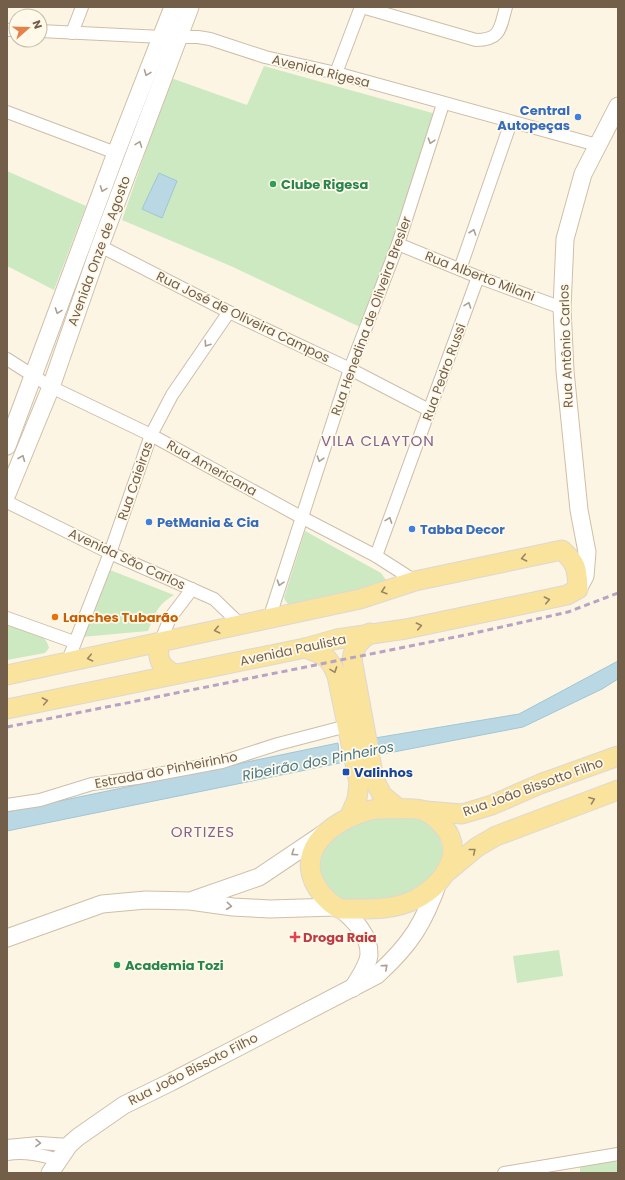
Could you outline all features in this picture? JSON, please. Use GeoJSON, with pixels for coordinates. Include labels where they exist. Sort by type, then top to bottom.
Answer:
{"type":"FeatureCollection","features":[{"type":"Feature","properties":{"kind":"main road","name":"Avenida Onze de Agosto"},"geometry":{"type":"LineString","coordinates":[[7,446],[116,153],[173,7]]}},
{"type":"Feature","properties":{"kind":"main road","name":"Avenida Onze de Agosto"},"geometry":{"type":"LineString","coordinates":[[7,494],[51,387],[100,246],[180,37],[190,7]]}},
{"type":"Feature","properties":{"kind":"main road","name":"Rua Antônio Carlos"},"geometry":{"type":"LineString","coordinates":[[578,589],[585,576],[587,552],[581,524],[571,434],[562,308],[565,239],[580,184],[597,145],[618,106]]}},
{"type":"Feature","properties":{"kind":"main road"},"geometry":{"type":"LineString","coordinates":[[7,675],[160,644],[360,598],[415,581],[562,550],[572,542],[581,524]]}},
{"type":"Feature","properties":{"kind":"main road"},"geometry":{"type":"LineString","coordinates":[[562,550],[572,560],[578,571],[578,589]]}},
{"type":"Feature","properties":{"kind":"main road","name":"Avenida Paulista"},"geometry":{"type":"LineString","coordinates":[[7,709],[370,634],[406,629],[567,595],[578,589]]}},
{"type":"Feature","properties":{"kind":"main road"},"geometry":{"type":"LineString","coordinates":[[353,727],[352,659],[358,643],[370,634]]}},
{"type":"Feature","properties":{"kind":"main road"},"geometry":{"type":"LineString","coordinates":[[160,644],[158,651],[160,663],[165,670],[175,674]]}},
{"type":"Feature","properties":{"kind":"main road"},"geometry":{"type":"LineString","coordinates":[[305,648],[325,656],[332,662],[353,727],[366,781],[399,809]]}},
{"type":"Feature","properties":{"kind":"main road","name":"Rua João Bissotto Filho"},"geometry":{"type":"LineString","coordinates":[[423,810],[462,814],[492,805],[540,784],[618,756]]}},
{"type":"Feature","properties":{"kind":"main road"},"geometry":{"type":"LineString","coordinates":[[349,818],[366,781]]}},
{"type":"Feature","properties":{"kind":"main road","name":"Rua João Bissoto Filho"},"geometry":{"type":"LineString","coordinates":[[338,908],[385,908],[404,904],[416,899],[477,847],[492,838],[618,790]]}},
{"type":"Feature","properties":{"kind":"main road"},"geometry":{"type":"LineString","coordinates":[[190,900],[233,887],[259,876],[349,818],[376,809],[423,810]]}},
{"type":"Feature","properties":{"kind":"main road","name":"Rua João Bissoto Filho"},"geometry":{"type":"LineString","coordinates":[[55,1166],[69,1145],[124,1105],[353,988],[376,975],[393,960],[407,944],[428,911],[441,878],[453,860],[452,844],[449,833],[439,821],[423,810]]}},
{"type":"Feature","properties":{"kind":"main road"},"geometry":{"type":"LineString","coordinates":[[327,832],[314,848],[309,865],[314,882],[320,892],[358,924],[365,938],[369,955],[366,965],[353,988]]}},
{"type":"Feature","properties":{"kind":"main road"},"geometry":{"type":"LineString","coordinates":[[7,938],[102,904],[146,900],[190,900],[233,907],[270,909],[338,908]]}},
{"type":"Feature","properties":{"kind":"street"},"geometry":{"type":"LineString","coordinates":[[72,33],[82,7]]}},
{"type":"Feature","properties":{"kind":"street"},"geometry":{"type":"LineString","coordinates":[[336,73],[361,7],[476,40],[492,38],[499,31],[506,7]]}},
{"type":"Feature","properties":{"kind":"street","name":"Avenida Rigesa"},"geometry":{"type":"LineString","coordinates":[[48,32],[210,39],[265,57],[336,73],[443,104],[597,145]]}},
{"type":"Feature","properties":{"kind":"street","name":"Rua Henedina de Oliveira Bresler"},"geometry":{"type":"LineString","coordinates":[[269,619],[350,369],[398,244],[443,104]]}},
{"type":"Feature","properties":{"kind":"street"},"geometry":{"type":"LineString","coordinates":[[7,112],[116,153]]}},
{"type":"Feature","properties":{"kind":"street"},"geometry":{"type":"LineString","coordinates":[[460,269],[511,122]]}},
{"type":"Feature","properties":{"kind":"street","name":"Rua Alberto Milani"},"geometry":{"type":"LineString","coordinates":[[398,244],[478,277],[562,308]]}},
{"type":"Feature","properties":{"kind":"street","name":"Rua José de Oliveira Campos"},"geometry":{"type":"LineString","coordinates":[[100,246],[229,312],[350,369],[429,410]]}},
{"type":"Feature","properties":{"kind":"street","name":"Rua Pedro Russi"},"geometry":{"type":"LineString","coordinates":[[376,556],[478,277]]}},
{"type":"Feature","properties":{"kind":"street","name":"Rua Caieiras"},"geometry":{"type":"LineString","coordinates":[[67,663],[110,553],[151,435],[172,395],[229,312]]}},
{"type":"Feature","properties":{"kind":"street","name":"Rua Americana"},"geometry":{"type":"LineString","coordinates":[[7,359],[51,387],[151,435],[376,556],[404,572],[415,581]]}},
{"type":"Feature","properties":{"kind":"street","name":"Avenida São Carlos"},"geometry":{"type":"LineString","coordinates":[[7,502],[110,553],[214,599],[241,625]]}},
{"type":"Feature","properties":{"kind":"street"},"geometry":{"type":"LineString","coordinates":[[160,644],[170,618],[192,589]]}},
{"type":"Feature","properties":{"kind":"street"},"geometry":{"type":"LineString","coordinates":[[7,618],[74,642]]}},
{"type":"Feature","properties":{"kind":"street","name":"Estrada do Pinheirinho"},"geometry":{"type":"LineString","coordinates":[[7,805],[40,800],[92,784],[136,778],[217,763],[278,744],[353,727]]}},
{"type":"Feature","properties":{"kind":"street"},"geometry":{"type":"LineString","coordinates":[[7,1146],[33,1143],[69,1145]]}},
{"type":"Feature","properties":{"kind":"street"},"geometry":{"type":"LineString","coordinates":[[7,1154],[21,1152],[39,1154],[55,1166]]}},
{"type":"Feature","properties":{"kind":"street"},"geometry":{"type":"LineString","coordinates":[[504,1173],[573,1167],[618,1154]]}},
{"type":"Feature","properties":{"kind":"green space","name":"Clube Rigesa"},"geometry":{"type":"Polygon","coordinates":[[[264,66],[436,114],[362,328],[233,267],[122,220],[171,78],[247,105],[264,66]]]}},
{"type":"Feature","properties":{"kind":"green space"},"geometry":{"type":"Polygon","coordinates":[[[7,171],[86,206],[54,290],[7,266],[7,171]]]}},
{"type":"Feature","properties":{"kind":"green space"},"geometry":{"type":"Polygon","coordinates":[[[305,531],[381,573],[386,580],[385,587],[294,606],[287,603],[284,598],[305,531]]]}},
{"type":"Feature","properties":{"kind":"green space"},"geometry":{"type":"Polygon","coordinates":[[[110,570],[174,595],[160,606],[148,631],[82,637],[110,570]]]}},
{"type":"Feature","properties":{"kind":"green space"},"geometry":{"type":"Polygon","coordinates":[[[7,623],[38,634],[47,642],[49,648],[45,653],[7,660],[7,623]]]}},
{"type":"Feature","properties":{"kind":"green space"},"geometry":{"type":"Polygon","coordinates":[[[399,817],[426,822],[432,826],[440,838],[444,858],[434,872],[423,883],[412,890],[388,898],[342,900],[320,881],[317,857],[323,846],[352,825],[377,818],[399,817]]]}},
{"type":"Feature","properties":{"kind":"green space"},"geometry":{"type":"Polygon","coordinates":[[[559,950],[563,976],[517,983],[513,956],[559,950]]]}},
{"type":"Feature","properties":{"kind":"green space"},"geometry":{"type":"Polygon","coordinates":[[[616,1157],[618,1173],[580,1173],[580,1164],[616,1157]]]}},
{"type":"Feature","properties":{"kind":"water"},"geometry":{"type":"Polygon","coordinates":[[[159,173],[177,181],[162,218],[142,209],[159,173]]]}},
{"type":"Feature","properties":{"kind":"water"},"geometry":{"type":"Polygon","coordinates":[[[618,661],[618,679],[602,689],[523,727],[373,756],[369,739],[519,714],[618,661]]]}},
{"type":"Feature","properties":{"kind":"water","name":"Ribeirão dos Pinheiros"},"geometry":{"type":"Polygon","coordinates":[[[338,743],[340,763],[7,831],[7,812],[338,743]]]}},
{"type":"Feature","properties":{"kind":"railway"},"geometry":{"type":"LineString","coordinates":[[7,727],[470,634],[568,612],[618,593]]}},
{"type":"Feature","properties":{"kind":"place","name":"Central Autopeças"},"geometry":{"type":"Point","coordinates":[578,117]}},
{"type":"Feature","properties":{"kind":"place","name":"Clube Rigesa"},"geometry":{"type":"Point","coordinates":[273,184]}},
{"type":"Feature","properties":{"kind":"place","name":"PetMania & Cia"},"geometry":{"type":"Point","coordinates":[149,522]}},
{"type":"Feature","properties":{"kind":"place","name":"Tabba Decor"},"geometry":{"type":"Point","coordinates":[412,529]}},
{"type":"Feature","properties":{"kind":"place","name":"Lanches Tubarão"},"geometry":{"type":"Point","coordinates":[55,617]}},
{"type":"Feature","properties":{"kind":"place","name":"Valinhos"},"geometry":{"type":"Point","coordinates":[346,772]}},
{"type":"Feature","properties":{"kind":"place","name":"Droga Raia"},"geometry":{"type":"Point","coordinates":[295,937]}},
{"type":"Feature","properties":{"kind":"place","name":"Academia Tozi"},"geometry":{"type":"Point","coordinates":[117,965]}},
{"type":"Feature","properties":{"kind":"district","name":"VILA CLAYTON"},"geometry":{"type":"Point","coordinates":[378,440]}},
{"type":"Feature","properties":{"kind":"district","name":"ORTIZES"},"geometry":{"type":"Point","coordinates":[203,831]}}]}
